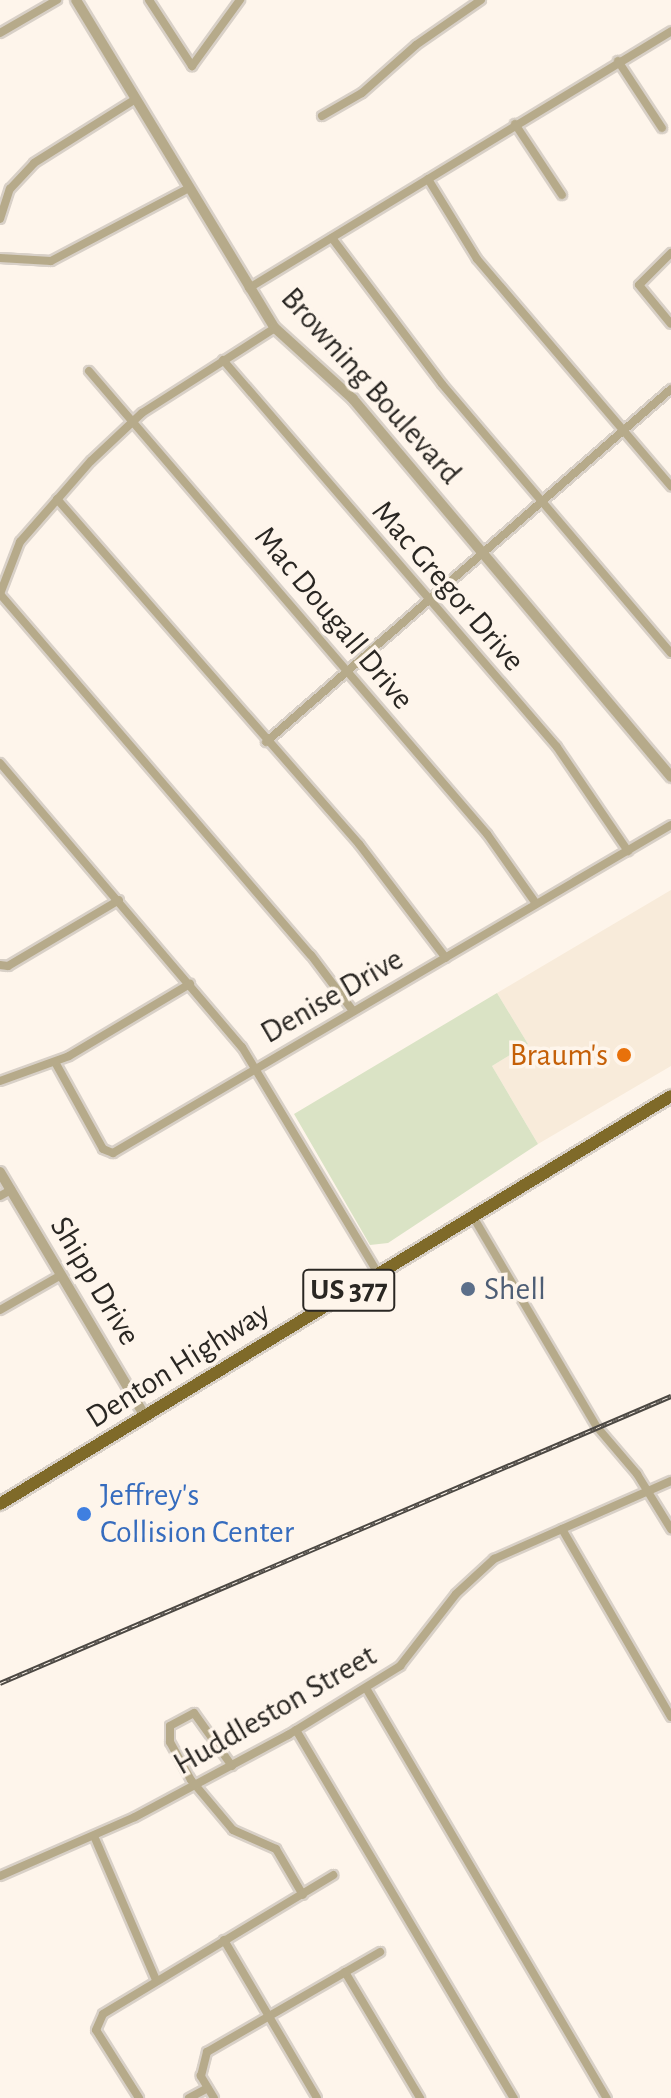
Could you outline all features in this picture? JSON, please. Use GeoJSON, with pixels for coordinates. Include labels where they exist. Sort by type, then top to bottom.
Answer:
{"type":"FeatureCollection","features":[{"type":"Feature","properties":{"kind":"main road","name":"Denton Highway"},"geometry":{"type":"LineString","coordinates":[[0,1504],[671,1096]]}},
{"type":"Feature","properties":{"kind":"street"},"geometry":{"type":"LineString","coordinates":[[0,33],[57,0]]}},
{"type":"Feature","properties":{"kind":"street","name":"Browning Boulevard"},"geometry":{"type":"LineString","coordinates":[[76,0],[187,189],[275,328],[353,399],[485,551],[671,777]]}},
{"type":"Feature","properties":{"kind":"street"},"geometry":{"type":"LineString","coordinates":[[149,0],[192,66],[240,0]]}},
{"type":"Feature","properties":{"kind":"street"},"geometry":{"type":"LineString","coordinates":[[322,116],[362,93],[416,45],[480,0]]}},
{"type":"Feature","properties":{"kind":"street"},"geometry":{"type":"LineString","coordinates":[[249,288],[671,31]]}},
{"type":"Feature","properties":{"kind":"street"},"geometry":{"type":"LineString","coordinates":[[618,61],[662,128]]}},
{"type":"Feature","properties":{"kind":"street"},"geometry":{"type":"LineString","coordinates":[[0,219],[10,189],[34,163],[134,100]]}},
{"type":"Feature","properties":{"kind":"street"},"geometry":{"type":"LineString","coordinates":[[515,124],[562,195]]}},
{"type":"Feature","properties":{"kind":"street"},"geometry":{"type":"LineString","coordinates":[[428,179],[477,259],[671,486]]}},
{"type":"Feature","properties":{"kind":"street"},"geometry":{"type":"LineString","coordinates":[[0,258],[51,261],[81,250],[187,189]]}},
{"type":"Feature","properties":{"kind":"street"},"geometry":{"type":"LineString","coordinates":[[332,238],[397,328],[671,653]]}},
{"type":"Feature","properties":{"kind":"street"},"geometry":{"type":"LineString","coordinates":[[671,253],[639,285],[671,324]]}},
{"type":"Feature","properties":{"kind":"street"},"geometry":{"type":"LineString","coordinates":[[275,328],[133,421],[20,542],[0,594],[311,955],[353,1011]]}},
{"type":"Feature","properties":{"kind":"street","name":"Mac Gregor Drive"},"geometry":{"type":"LineString","coordinates":[[223,360],[578,774],[628,851]]}},
{"type":"Feature","properties":{"kind":"street","name":"Mac Dougall Drive"},"geometry":{"type":"LineString","coordinates":[[89,371],[487,834],[535,902]]}},
{"type":"Feature","properties":{"kind":"street"},"geometry":{"type":"LineString","coordinates":[[266,742],[671,389]]}},
{"type":"Feature","properties":{"kind":"street"},"geometry":{"type":"LineString","coordinates":[[57,499],[385,875],[446,958]]}},
{"type":"Feature","properties":{"kind":"street"},"geometry":{"type":"LineString","coordinates":[[0,763],[190,984],[256,1068],[378,1273]]}},
{"type":"Feature","properties":{"kind":"street"},"geometry":{"type":"LineString","coordinates":[[0,781],[10,774]]}},
{"type":"Feature","properties":{"kind":"street","name":"Denise Drive"},"geometry":{"type":"LineString","coordinates":[[55,1062],[103,1149],[113,1153],[446,958],[535,902],[671,825]]}},
{"type":"Feature","properties":{"kind":"street"},"geometry":{"type":"LineString","coordinates":[[0,965],[8,966],[119,900]]}},
{"type":"Feature","properties":{"kind":"street"},"geometry":{"type":"LineString","coordinates":[[0,1081],[55,1062],[190,984]]}},
{"type":"Feature","properties":{"kind":"street","name":"Shipp Drive"},"geometry":{"type":"LineString","coordinates":[[0,1172],[145,1416]]}},
{"type":"Feature","properties":{"kind":"street"},"geometry":{"type":"LineString","coordinates":[[0,1196],[11,1190]]}},
{"type":"Feature","properties":{"kind":"street"},"geometry":{"type":"LineString","coordinates":[[472,1215],[597,1427],[648,1492],[671,1529]]}},
{"type":"Feature","properties":{"kind":"street"},"geometry":{"type":"LineString","coordinates":[[0,1310],[61,1275]]}},
{"type":"Feature","properties":{"kind":"street","name":"Huddleston Street"},"geometry":{"type":"LineString","coordinates":[[0,1876],[94,1836],[196,1786],[296,1730],[366,1688],[411,1655],[456,1594],[494,1559],[671,1481]]}},
{"type":"Feature","properties":{"kind":"street"},"geometry":{"type":"LineString","coordinates":[[562,1529],[671,1717]]}},
{"type":"Feature","properties":{"kind":"street"},"geometry":{"type":"LineString","coordinates":[[366,1688],[607,2098]]}},
{"type":"Feature","properties":{"kind":"street"},"geometry":{"type":"LineString","coordinates":[[232,1766],[199,1717],[187,1715],[170,1726],[169,1733],[196,1786],[233,1830],[276,1849],[303,1895]]}},
{"type":"Feature","properties":{"kind":"street"},"geometry":{"type":"LineString","coordinates":[[296,1730],[514,2098]]}},
{"type":"Feature","properties":{"kind":"street"},"geometry":{"type":"LineString","coordinates":[[94,1836],[156,1980]]}},
{"type":"Feature","properties":{"kind":"street"},"geometry":{"type":"LineString","coordinates":[[139,2098],[95,2026],[113,2006],[333,1875]]}},
{"type":"Feature","properties":{"kind":"street"},"geometry":{"type":"LineString","coordinates":[[224,1940],[317,2098]]}},
{"type":"Feature","properties":{"kind":"street"},"geometry":{"type":"LineString","coordinates":[[214,2098],[201,2076],[203,2057],[380,1952]]}},
{"type":"Feature","properties":{"kind":"street"},"geometry":{"type":"LineString","coordinates":[[345,1972],[420,2098]]}},
{"type":"Feature","properties":{"kind":"street"},"geometry":{"type":"LineString","coordinates":[[189,2098],[208,2088]]}},
{"type":"Feature","properties":{"kind":"shaded area"},"geometry":{"type":"Polygon","coordinates":[[[671,890],[671,1066],[538,1144],[492,1066],[528,1044],[497,993],[671,890]]]}},
{"type":"Feature","properties":{"kind":"green space"},"geometry":{"type":"Polygon","coordinates":[[[497,993],[528,1044],[492,1066],[538,1144],[388,1243],[370,1245],[294,1114],[497,993]]]}},
{"type":"Feature","properties":{"kind":"railway"},"geometry":{"type":"LineString","coordinates":[[0,1683],[671,1396]]}},
{"type":"Feature","properties":{"kind":"place","name":"Braum's"},"geometry":{"type":"Point","coordinates":[624,1055]}},
{"type":"Feature","properties":{"kind":"place","name":"Shell"},"geometry":{"type":"Point","coordinates":[468,1289]}},
{"type":"Feature","properties":{"kind":"place","name":"Jeffrey's Collision Center"},"geometry":{"type":"Point","coordinates":[84,1514]}}]}
